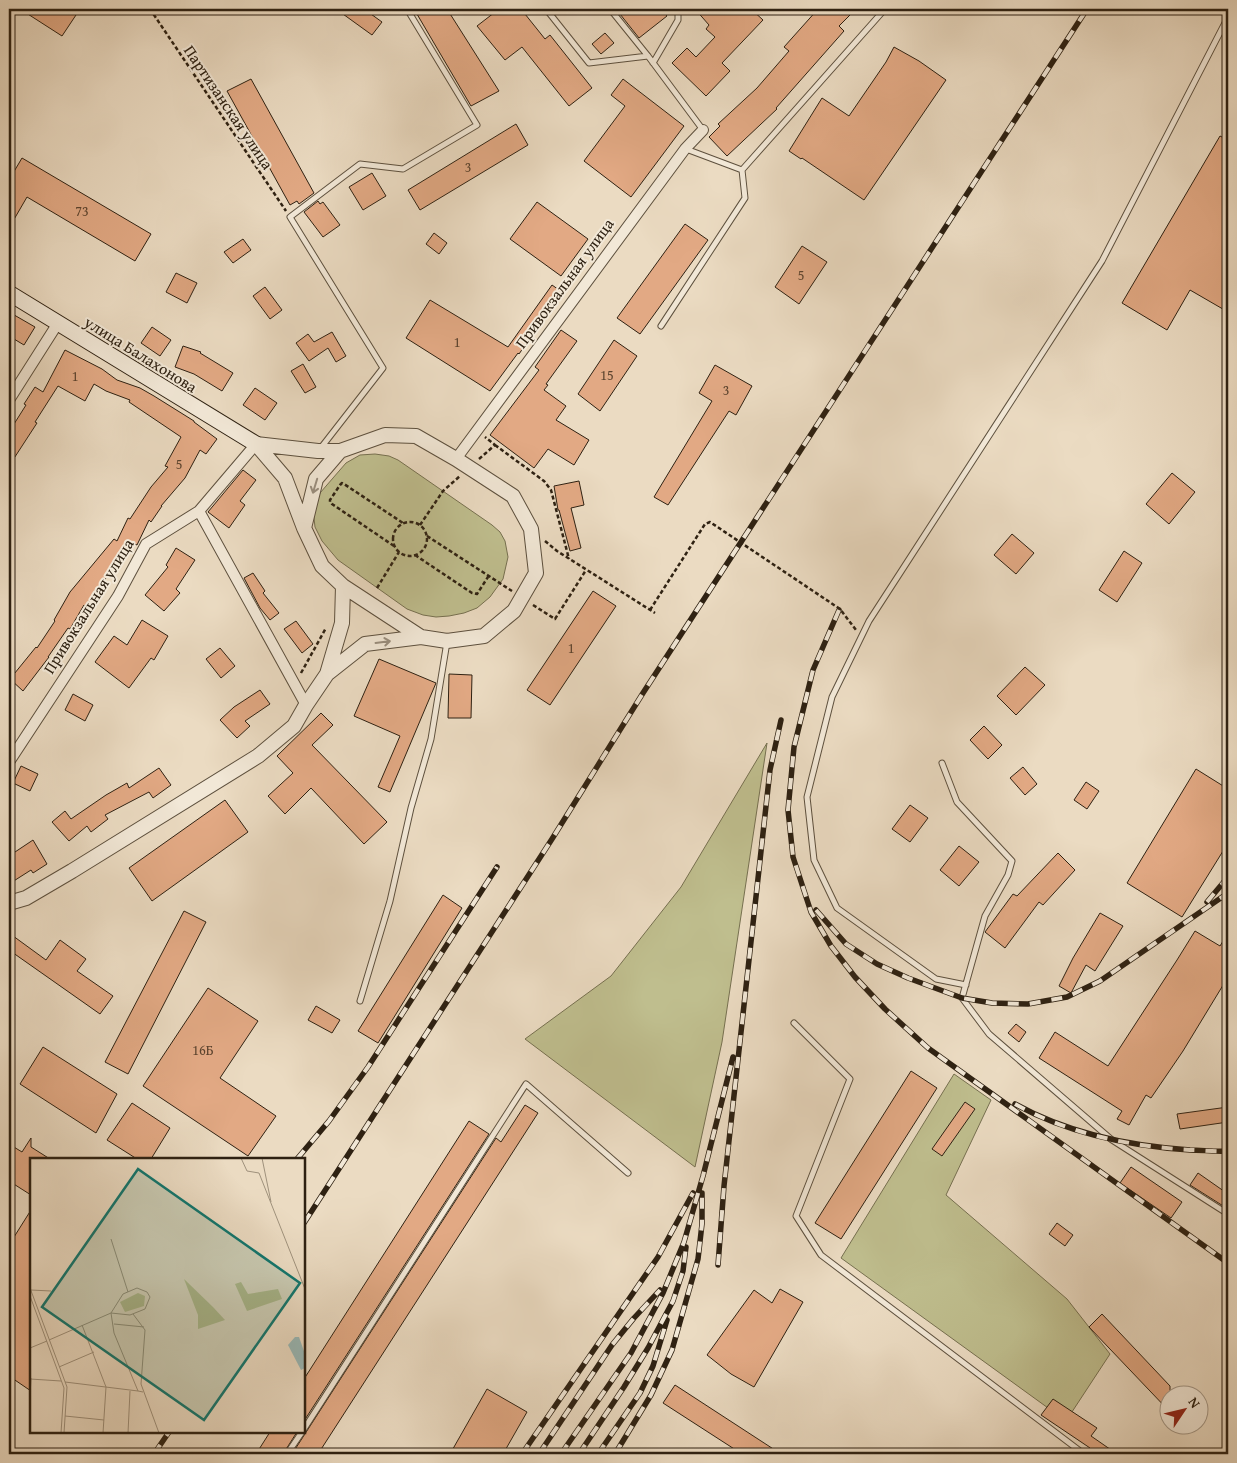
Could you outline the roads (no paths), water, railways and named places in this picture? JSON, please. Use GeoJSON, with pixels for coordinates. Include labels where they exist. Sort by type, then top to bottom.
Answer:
{"type":"FeatureCollection","features":[{"type":"Feature","properties":{"kind":"main road","name":"улица Балахонова"},"geometry":{"type":"LineString","coordinates":[[9,293],[256,444]]}},
{"type":"Feature","properties":{"kind":"street","name":"Привокзальная улица"},"geometry":{"type":"LineString","coordinates":[[456,459],[685,149],[703,130]]}},
{"type":"Feature","properties":{"kind":"street"},"geometry":{"type":"LineString","coordinates":[[9,400],[58,323]]}},
{"type":"Feature","properties":{"kind":"street","name":"улица Балахонова"},"geometry":{"type":"LineString","coordinates":[[385,435],[416,436],[513,496],[531,529],[536,573],[514,611],[484,636],[447,641],[421,637],[342,586],[322,566],[284,478],[256,444],[318,451],[340,451],[385,435]]}},
{"type":"Feature","properties":{"kind":"street","name":"Привокзальная улица"},"geometry":{"type":"LineString","coordinates":[[9,762],[118,596],[146,544],[199,511],[256,444]]}},
{"type":"Feature","properties":{"kind":"street"},"geometry":{"type":"LineString","coordinates":[[304,528],[316,479],[340,451]]}},
{"type":"Feature","properties":{"kind":"street"},"geometry":{"type":"LineString","coordinates":[[199,511],[306,705]]}},
{"type":"Feature","properties":{"kind":"street"},"geometry":{"type":"LineString","coordinates":[[327,674],[342,623],[342,586]]}},
{"type":"Feature","properties":{"kind":"street"},"geometry":{"type":"LineString","coordinates":[[9,903],[26,898],[72,872],[258,756],[294,726],[327,674],[365,644],[421,637]]}},
{"type":"Feature","properties":{"kind":"lane"},"geometry":{"type":"LineString","coordinates":[[318,451],[383,368],[290,217],[360,164],[403,169],[477,125],[407,9]]}},
{"type":"Feature","properties":{"kind":"lane"},"geometry":{"type":"LineString","coordinates":[[546,9],[589,63],[648,56]]}},
{"type":"Feature","properties":{"kind":"lane"},"geometry":{"type":"LineString","coordinates":[[610,9],[703,130]]}},
{"type":"Feature","properties":{"kind":"lane"},"geometry":{"type":"LineString","coordinates":[[653,63],[678,20],[678,9]]}},
{"type":"Feature","properties":{"kind":"lane"},"geometry":{"type":"LineString","coordinates":[[661,326],[745,198],[742,170],[885,9]]}},
{"type":"Feature","properties":{"kind":"lane"},"geometry":{"type":"LineString","coordinates":[[966,984],[936,979],[837,908],[814,860],[808,797],[832,697],[869,621],[1102,261],[1228,17]]}},
{"type":"Feature","properties":{"kind":"lane"},"geometry":{"type":"LineString","coordinates":[[685,149],[742,170]]}},
{"type":"Feature","properties":{"kind":"lane"},"geometry":{"type":"LineString","coordinates":[[360,1001],[390,901],[411,808],[431,739],[447,641]]}},
{"type":"Feature","properties":{"kind":"lane"},"geometry":{"type":"LineString","coordinates":[[942,763],[957,802],[1012,861],[1008,875],[985,916],[962,998],[989,1034],[1112,1140],[1228,1214]]}},
{"type":"Feature","properties":{"kind":"lane"},"geometry":{"type":"LineString","coordinates":[[794,1023],[850,1079],[796,1216],[821,1255],[1084,1454]]}},
{"type":"Feature","properties":{"kind":"lane"},"geometry":{"type":"LineString","coordinates":[[305,1427],[526,1084],[628,1173]]}},
{"type":"Feature","properties":{"kind":"lane"},"geometry":{"type":"LineString","coordinates":[[287,1454],[301,1433]]}},
{"type":"Feature","properties":{"kind":"railway"},"geometry":{"type":"LineString","coordinates":[[305,1221],[552,839],[643,693],[1087,9]]}},
{"type":"Feature","properties":{"kind":"railway"},"geometry":{"type":"LineString","coordinates":[[839,610],[813,670],[794,747],[788,810],[793,857],[811,912],[831,946],[855,977],[885,1009],[928,1048],[1228,1263]]}},
{"type":"Feature","properties":{"kind":"railway"},"geometry":{"type":"LineString","coordinates":[[718,1265],[724,1186],[770,770],[781,720]]}},
{"type":"Feature","properties":{"kind":"railway"},"geometry":{"type":"LineString","coordinates":[[298,1158],[329,1121],[368,1067],[497,867]]}},
{"type":"Feature","properties":{"kind":"railway"},"geometry":{"type":"LineString","coordinates":[[1207,902],[1228,877]]}},
{"type":"Feature","properties":{"kind":"railway"},"geometry":{"type":"LineString","coordinates":[[816,910],[846,944],[877,964],[908,978],[962,998],[992,1003],[1028,1004],[1067,997],[1100,981],[1228,893]]}},
{"type":"Feature","properties":{"kind":"railway"},"geometry":{"type":"LineString","coordinates":[[561,1454],[631,1353],[663,1293],[684,1242],[733,1057]]}},
{"type":"Feature","properties":{"kind":"railway"},"geometry":{"type":"LineString","coordinates":[[1015,1104],[1078,1131],[1122,1142],[1190,1150],[1228,1151]]}},
{"type":"Feature","properties":{"kind":"railway"},"geometry":{"type":"LineString","coordinates":[[522,1454],[658,1257],[693,1193]]}},
{"type":"Feature","properties":{"kind":"railway"},"geometry":{"type":"LineString","coordinates":[[615,1454],[651,1395],[672,1350],[698,1259],[702,1224],[702,1193]]}},
{"type":"Feature","properties":{"kind":"railway"},"geometry":{"type":"LineString","coordinates":[[579,1454],[648,1348],[673,1301],[683,1271],[686,1247]]}},
{"type":"Feature","properties":{"kind":"railway"},"geometry":{"type":"LineString","coordinates":[[539,1454],[612,1345],[660,1290]]}},
{"type":"Feature","properties":{"kind":"railway"},"geometry":{"type":"LineString","coordinates":[[598,1454],[640,1393],[653,1366],[667,1320]]}},
{"type":"Feature","properties":{"kind":"railway"},"geometry":{"type":"LineString","coordinates":[[154,1454],[168,1433]]}}]}
